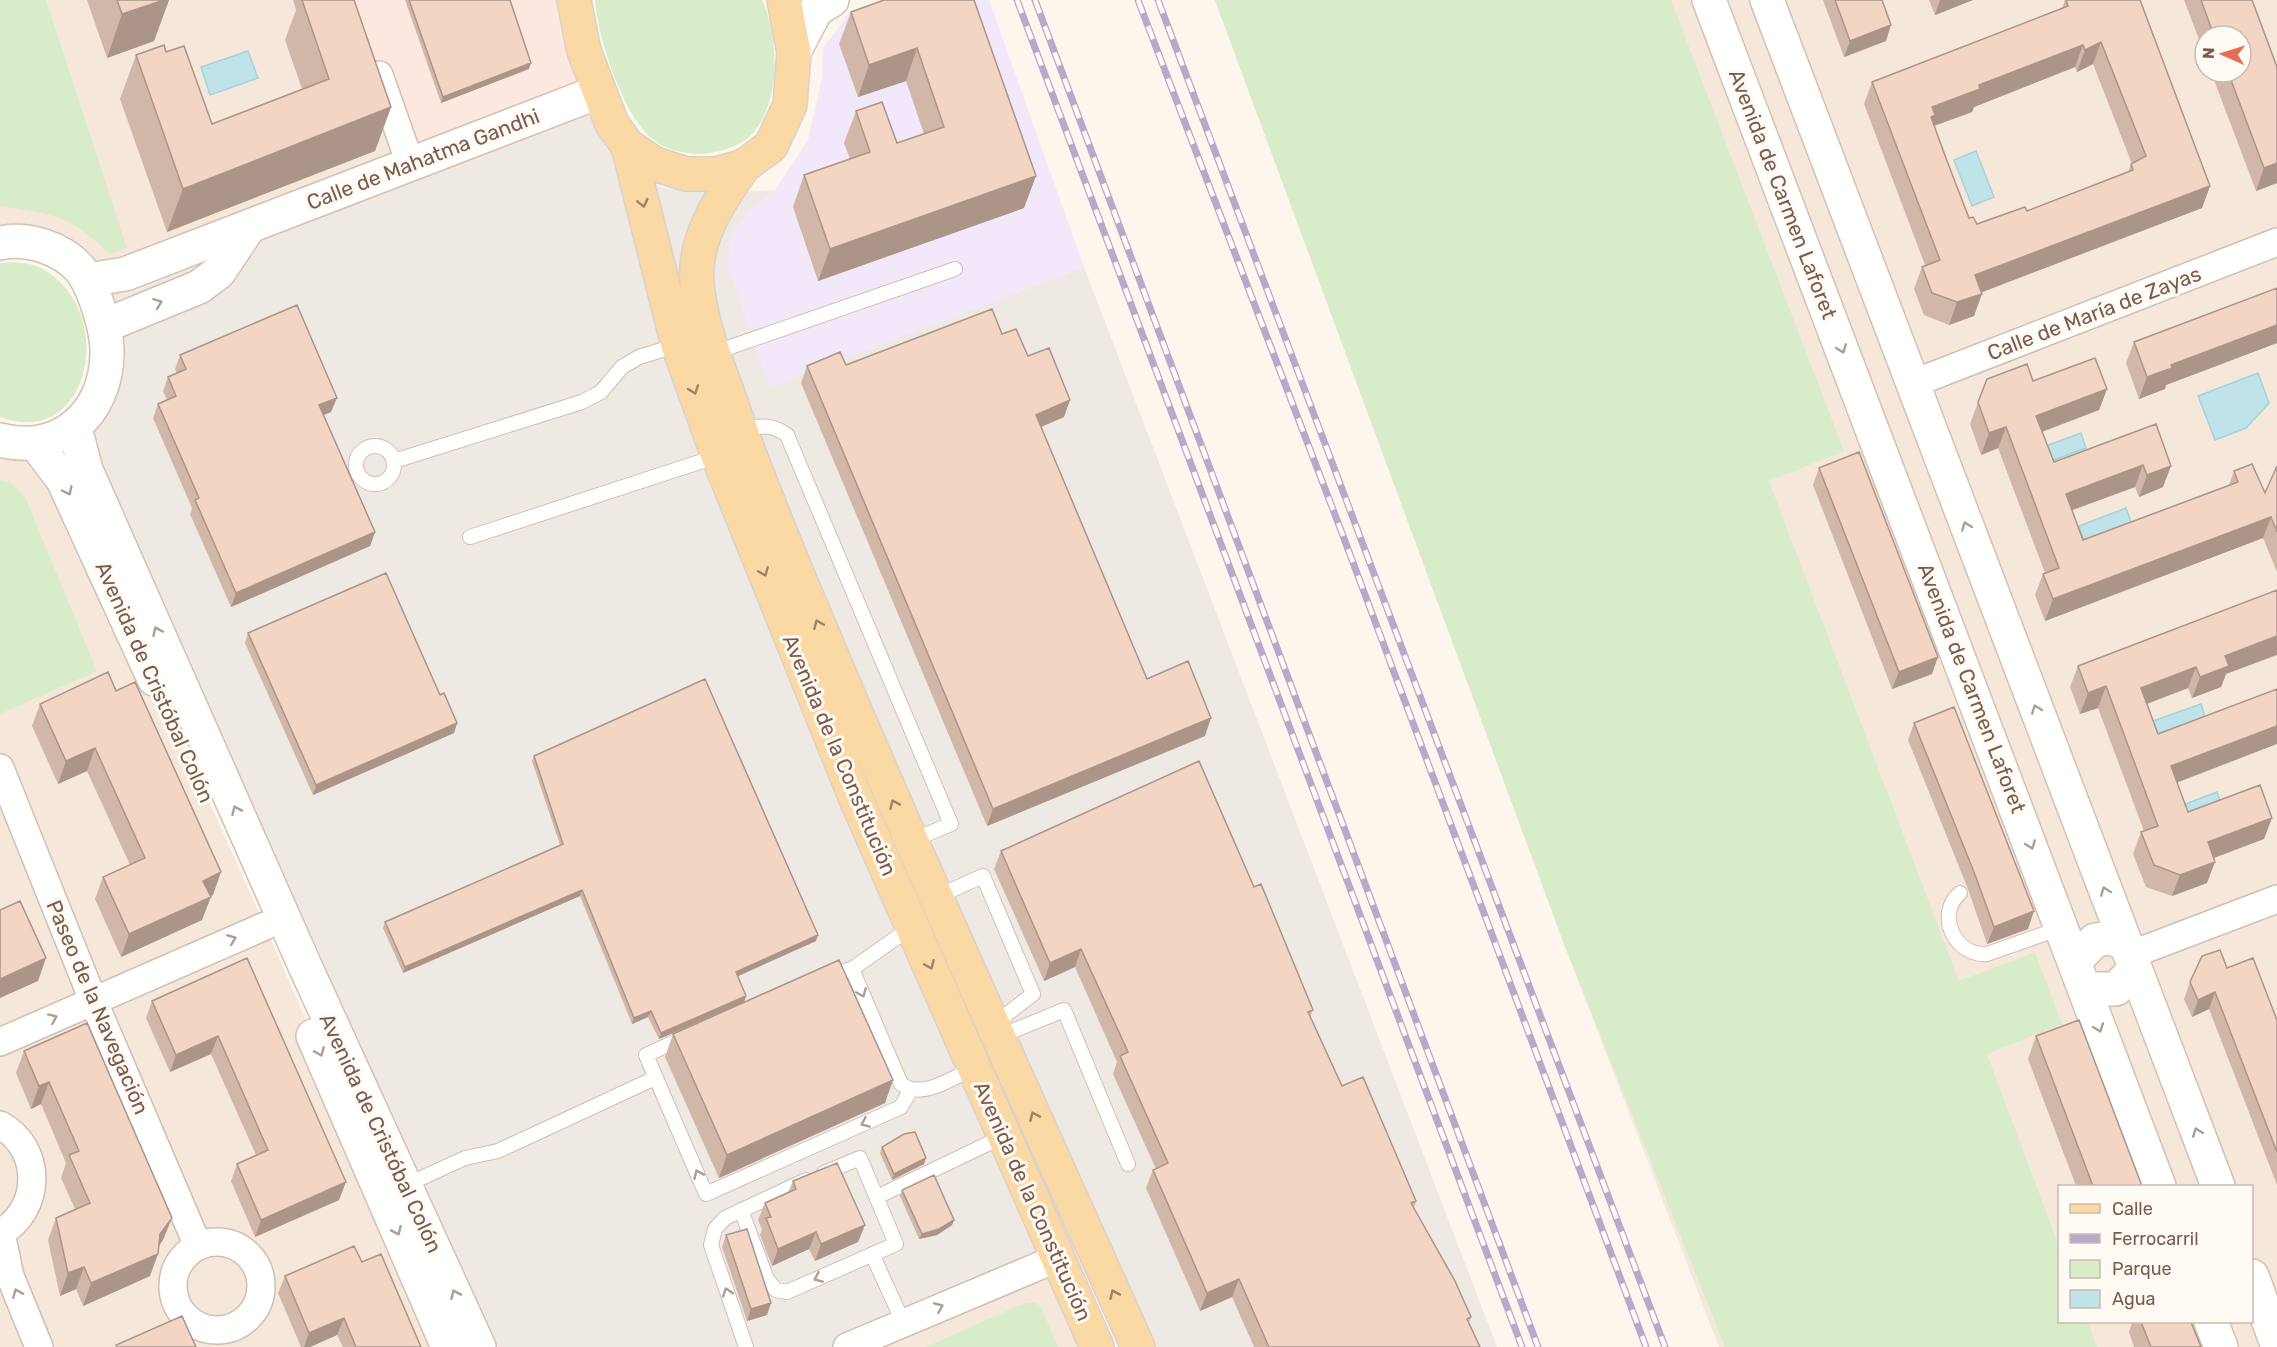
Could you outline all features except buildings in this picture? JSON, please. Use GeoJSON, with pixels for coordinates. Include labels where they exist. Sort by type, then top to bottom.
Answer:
{"type":"FeatureCollection","features":[{"type":"Feature","properties":{"kind":"main road"},"geometry":{"type":"LineString","coordinates":[[574,0],[584,51],[612,124],[628,146],[655,164],[687,174],[717,174],[744,166],[771,146],[790,105],[794,52],[784,0]]}},
{"type":"Feature","properties":{"kind":"main road","name":"Avenida de la Constitución"},"geometry":{"type":"LineString","coordinates":[[628,146],[678,345],[718,456],[856,799],[1097,1347]]}},
{"type":"Feature","properties":{"kind":"main road","name":"Avenida de la Constitución"},"geometry":{"type":"LineString","coordinates":[[744,166],[720,202],[700,250],[696,281],[703,319],[713,352],[773,517],[911,841],[1138,1347]]}},
{"type":"Feature","properties":{"kind":"street"},"geometry":{"type":"LineString","coordinates":[[794,52],[816,10],[832,0]]}},
{"type":"Feature","properties":{"kind":"street","name":"Avenida de Carmen Laforet"},"geometry":{"type":"LineString","coordinates":[[1709,0],[2159,1185]]}},
{"type":"Feature","properties":{"kind":"street"},"geometry":{"type":"LineString","coordinates":[[1767,0],[2218,1185]]}},
{"type":"Feature","properties":{"kind":"street"},"geometry":{"type":"LineString","coordinates":[[373,57],[410,163]]}},
{"type":"Feature","properties":{"kind":"street","name":"Calle de Mahatma Gandhi"},"geometry":{"type":"LineString","coordinates":[[88,280],[125,274],[598,92]]}},
{"type":"Feature","properties":{"kind":"street"},"geometry":{"type":"LineString","coordinates":[[104,326],[199,287],[219,272],[249,227]]}},
{"type":"Feature","properties":{"kind":"street"},"geometry":{"type":"LineString","coordinates":[[0,243],[11,240],[39,244],[59,252],[79,268],[88,280],[104,326],[107,355],[102,383],[91,408],[75,428],[55,439],[35,443],[0,440]]}},
{"type":"Feature","properties":{"kind":"street","name":"Calle de María de Zayas"},"geometry":{"type":"LineString","coordinates":[[1912,384],[2277,242]]}},
{"type":"Feature","properties":{"kind":"street"},"geometry":{"type":"LineString","coordinates":[[1878,369],[1912,384],[1908,410],[1895,418],[1883,419],[1863,402],[1878,369]]}},
{"type":"Feature","properties":{"kind":"street","name":"Avenida de Cristóbal Colón"},"geometry":{"type":"LineString","coordinates":[[75,428],[86,470],[275,922],[448,1347]]}},
{"type":"Feature","properties":{"kind":"street","name":"Avenida de Cristóbal Colón"},"geometry":{"type":"LineString","coordinates":[[35,443],[63,480],[275,922],[406,1185],[479,1347]]}},
{"type":"Feature","properties":{"kind":"street","name":"Paseo de la Navegación"},"geometry":{"type":"LineString","coordinates":[[0,768],[93,1000],[198,1246]]}},
{"type":"Feature","properties":{"kind":"street"},"geometry":{"type":"LineString","coordinates":[[2130,956],[2110,938],[2095,940],[2080,975],[2116,989],[2130,956],[2277,898]]}},
{"type":"Feature","properties":{"kind":"street"},"geometry":{"type":"LineString","coordinates":[[0,1042],[275,922]]}},
{"type":"Feature","properties":{"kind":"street"},"geometry":{"type":"LineString","coordinates":[[0,1125],[24,1144],[32,1163],[31,1187],[23,1210],[15,1223],[0,1233],[10,1276],[39,1347]]}},
{"type":"Feature","properties":{"kind":"street"},"geometry":{"type":"LineString","coordinates":[[221,1242],[242,1250],[257,1267],[261,1289],[254,1311],[241,1337],[190,1322],[177,1306],[173,1279],[183,1257],[198,1246],[221,1242]]}},
{"type":"Feature","properties":{"kind":"street"},"geometry":{"type":"LineString","coordinates":[[847,1347],[1058,1258]]}},
{"type":"Feature","properties":{"kind":"street"},"geometry":{"type":"LineString","coordinates":[[2253,1279],[2277,1344]]}},
{"type":"Feature","properties":{"kind":"street"},"geometry":{"type":"LineString","coordinates":[[2211,1323],[2221,1347]]}},
{"type":"Feature","properties":{"kind":"lane"},"geometry":{"type":"LineString","coordinates":[[713,352],[955,269]]}},
{"type":"Feature","properties":{"kind":"lane"},"geometry":{"type":"LineString","coordinates":[[394,461],[582,402],[601,392],[622,367],[639,357],[678,345]]}},
{"type":"Feature","properties":{"kind":"lane"},"geometry":{"type":"LineString","coordinates":[[740,430],[763,425],[778,428],[787,435],[951,824],[911,841]]}},
{"type":"Feature","properties":{"kind":"lane"},"geometry":{"type":"LineString","coordinates":[[470,537],[718,456]]}},
{"type":"Feature","properties":{"kind":"lane"},"geometry":{"type":"LineString","coordinates":[[936,897],[983,876],[1033,994],[995,1031]]}},
{"type":"Feature","properties":{"kind":"lane"},"geometry":{"type":"LineString","coordinates":[[1960,893],[1950,906],[1948,916],[1958,943],[1966,951],[1978,955],[2063,928]]}},
{"type":"Feature","properties":{"kind":"lane"},"geometry":{"type":"LineString","coordinates":[[808,983],[830,973],[852,969],[913,926]]}},
{"type":"Feature","properties":{"kind":"lane"},"geometry":{"type":"LineString","coordinates":[[852,969],[901,1084],[910,1091],[922,1091],[974,1068]]}},
{"type":"Feature","properties":{"kind":"lane"},"geometry":{"type":"LineString","coordinates":[[995,1031],[1064,1010],[1128,1164]]}},
{"type":"Feature","properties":{"kind":"lane"},"geometry":{"type":"LineString","coordinates":[[700,1031],[645,1055],[706,1194],[798,1148],[902,1107],[910,1091]]}},
{"type":"Feature","properties":{"kind":"lane"},"geometry":{"type":"LineString","coordinates":[[406,1185],[465,1158],[498,1151],[656,1078]]}},
{"type":"Feature","properties":{"kind":"lane"},"geometry":{"type":"LineString","coordinates":[[877,1197],[1005,1136]]}},
{"type":"Feature","properties":{"kind":"lane"},"geometry":{"type":"LineString","coordinates":[[741,1210],[767,1279],[776,1290],[787,1292],[896,1244],[860,1158],[741,1210],[725,1218],[715,1229],[711,1245],[746,1347]]}},
{"type":"Feature","properties":{"kind":"lane"},"geometry":{"type":"LineString","coordinates":[[872,1254],[903,1322]]}},
{"type":"Feature","properties":{"kind":"shaded area"},"geometry":{"type":"Polygon","coordinates":[[[0,0],[353,0],[410,163],[125,274],[0,243],[0,0]]]}},
{"type":"Feature","properties":{"kind":"shaded area"},"geometry":{"type":"Polygon","coordinates":[[[353,0],[574,0],[598,92],[410,163],[353,0]]]}},
{"type":"Feature","properties":{"kind":"shaded area"},"geometry":{"type":"Polygon","coordinates":[[[884,0],[989,0],[1084,267],[770,387],[728,266],[731,235],[747,213],[775,190],[808,140],[822,79],[823,48],[850,12],[884,0]]]}},
{"type":"Feature","properties":{"kind":"shaded area"},"geometry":{"type":"Polygon","coordinates":[[[1215,0],[2277,0],[2277,1347],[1719,1347],[1564,944],[1215,0]]]}},
{"type":"Feature","properties":{"kind":"shaded area"},"geometry":{"type":"Polygon","coordinates":[[[583,98],[652,185],[680,191],[724,193],[775,190],[747,213],[770,386],[1084,267],[1497,1347],[1138,1347],[1090,1242],[847,1347],[479,1347],[86,470],[91,408],[102,383],[88,280],[583,98]]]}},
{"type":"Feature","properties":{"kind":"shaded area"},"geometry":{"type":"Polygon","coordinates":[[[0,440],[35,443],[147,664],[265,926],[448,1347],[0,1347],[0,440]]]}},
{"type":"Feature","properties":{"kind":"shaded area"},"geometry":{"type":"Polygon","coordinates":[[[1058,1258],[1097,1347],[847,1347],[1058,1258]]]}},
{"type":"Feature","properties":{"kind":"green space"},"geometry":{"type":"Polygon","coordinates":[[[0,0],[46,0],[127,248],[110,254],[83,231],[60,218],[0,206],[0,0]]]}},
{"type":"Feature","properties":{"kind":"green space"},"geometry":{"type":"Polygon","coordinates":[[[595,0],[762,0],[772,34],[774,72],[767,108],[759,124],[748,138],[730,148],[703,154],[674,150],[654,140],[632,114],[622,96],[601,35],[595,0]]]}},
{"type":"Feature","properties":{"kind":"green space"},"geometry":{"type":"Polygon","coordinates":[[[1215,0],[1671,0],[1844,451],[1769,481],[1959,981],[2035,952],[2062,1024],[1987,1054],[2058,1243],[2058,1323],[2088,1323],[2097,1347],[1725,1347],[1564,944],[1215,0]]]}},
{"type":"Feature","properties":{"kind":"green space"},"geometry":{"type":"Polygon","coordinates":[[[14,262],[41,268],[65,288],[80,314],[86,343],[84,371],[74,396],[56,414],[31,422],[0,417],[0,263],[14,262]]]}},
{"type":"Feature","properties":{"kind":"green space"},"geometry":{"type":"Polygon","coordinates":[[[0,480],[10,482],[25,497],[97,671],[0,714],[0,480]]]}},
{"type":"Feature","properties":{"kind":"green space"},"geometry":{"type":"Polygon","coordinates":[[[1024,1303],[1036,1303],[1041,1307],[1058,1347],[926,1347],[1024,1303]]]}},
{"type":"Feature","properties":{"kind":"water"},"geometry":{"type":"Polygon","coordinates":[[[248,51],[258,78],[210,95],[201,67],[248,51]]]}},
{"type":"Feature","properties":{"kind":"water"},"geometry":{"type":"Polygon","coordinates":[[[1976,151],[1994,197],[1972,206],[1954,160],[1976,151]]]}},
{"type":"Feature","properties":{"kind":"water"},"geometry":{"type":"Polygon","coordinates":[[[2258,373],[2269,403],[2246,428],[2215,440],[2198,396],[2258,373]]]}},
{"type":"Feature","properties":{"kind":"water"},"geometry":{"type":"Polygon","coordinates":[[[2081,433],[2086,448],[2051,461],[2046,446],[2081,433]]]}},
{"type":"Feature","properties":{"kind":"water"},"geometry":{"type":"Polygon","coordinates":[[[2126,508],[2132,524],[2084,542],[2079,526],[2126,508]]]}},
{"type":"Feature","properties":{"kind":"water"},"geometry":{"type":"Polygon","coordinates":[[[2201,704],[2206,720],[2159,737],[2153,721],[2201,704]]]}},
{"type":"Feature","properties":{"kind":"water"},"geometry":{"type":"Polygon","coordinates":[[[2217,792],[2223,808],[2188,821],[2183,805],[2217,792]]]}},
{"type":"Feature","properties":{"kind":"railway"},"geometry":{"type":"LineString","coordinates":[[1017,0],[1522,1347]]}},
{"type":"Feature","properties":{"kind":"railway"},"geometry":{"type":"LineString","coordinates":[[1035,0],[1538,1347]]}},
{"type":"Feature","properties":{"kind":"railway"},"geometry":{"type":"LineString","coordinates":[[1138,0],[1342,533],[1646,1347]]}},
{"type":"Feature","properties":{"kind":"railway"},"geometry":{"type":"LineString","coordinates":[[1158,0],[1665,1347]]}}]}
